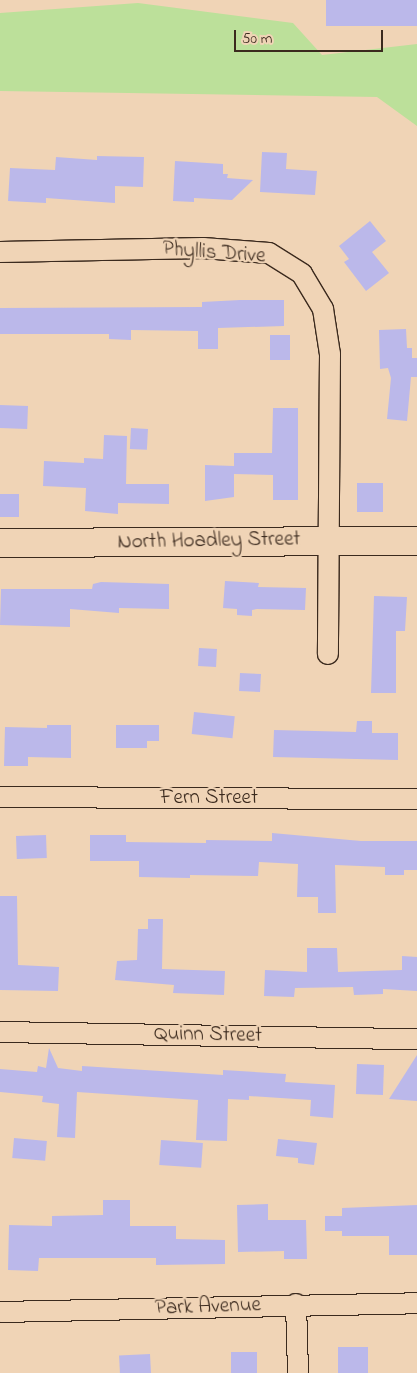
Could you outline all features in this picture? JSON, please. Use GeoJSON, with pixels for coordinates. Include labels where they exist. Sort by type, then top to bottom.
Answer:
{"type":"FeatureCollection","features":[{"type":"Feature","properties":{"kind":"street","name":"Phyllis Drive"},"geometry":{"type":"LineString","coordinates":[[0,252],[203,248],[269,253],[302,274],[324,308],[330,354],[327,540],[328,654]]}},
{"type":"Feature","properties":{"kind":"street","name":"North Hoadley Street"},"geometry":{"type":"LineString","coordinates":[[0,543],[327,540],[417,542]]}},
{"type":"Feature","properties":{"kind":"street","name":"Fern Street"},"geometry":{"type":"LineString","coordinates":[[0,797],[417,799]]}},
{"type":"Feature","properties":{"kind":"street","name":"Quinn Street"},"geometry":{"type":"LineString","coordinates":[[0,1032],[417,1039]]}},
{"type":"Feature","properties":{"kind":"street","name":"Park Avenue"},"geometry":{"type":"LineString","coordinates":[[0,1312],[296,1304],[417,1303]]}},
{"type":"Feature","properties":{"kind":"street"},"geometry":{"type":"LineString","coordinates":[[296,1304],[298,1373]]}},
{"type":"Feature","properties":{"kind":"green space"},"geometry":{"type":"Polygon","coordinates":[[[138,3],[293,23],[322,55],[417,44],[417,126],[377,97],[0,91],[0,13],[138,3]]]}},
{"type":"Feature","properties":{"kind":"building"},"geometry":{"type":"Polygon","coordinates":[[[326,0],[417,0],[417,26],[326,26],[326,0]]]}},
{"type":"Feature","properties":{"kind":"building"},"geometry":{"type":"Polygon","coordinates":[[[262,152],[287,153],[286,169],[317,171],[315,195],[260,192],[262,152]]]}},
{"type":"Feature","properties":{"kind":"building"},"geometry":{"type":"Polygon","coordinates":[[[97,156],[144,157],[143,187],[115,186],[115,203],[46,198],[46,203],[8,201],[10,168],[55,170],[56,157],[97,160],[97,156]]]}},
{"type":"Feature","properties":{"kind":"building"},"geometry":{"type":"Polygon","coordinates":[[[175,161],[223,164],[223,174],[228,174],[227,178],[253,180],[232,200],[194,198],[194,202],[173,201],[175,161]]]}},
{"type":"Feature","properties":{"kind":"building"},"geometry":{"type":"Polygon","coordinates":[[[370,221],[386,241],[372,252],[389,273],[366,291],[344,262],[349,259],[339,246],[370,221]]]}},
{"type":"Feature","properties":{"kind":"building"},"geometry":{"type":"Polygon","coordinates":[[[284,300],[284,326],[218,328],[218,349],[198,349],[198,331],[131,330],[131,340],[109,339],[109,334],[0,334],[0,308],[202,307],[202,302],[284,300]]]}},
{"type":"Feature","properties":{"kind":"building"},"geometry":{"type":"Polygon","coordinates":[[[406,329],[407,348],[412,348],[412,358],[417,358],[417,377],[411,377],[407,421],[387,419],[391,378],[388,368],[380,369],[379,330],[406,329]]]}},
{"type":"Feature","properties":{"kind":"building"},"geometry":{"type":"Polygon","coordinates":[[[270,335],[290,335],[290,360],[270,360],[270,335]]]}},
{"type":"Feature","properties":{"kind":"building"},"geometry":{"type":"Polygon","coordinates":[[[0,405],[28,406],[27,429],[0,428],[0,405]]]}},
{"type":"Feature","properties":{"kind":"building"},"geometry":{"type":"Polygon","coordinates":[[[273,408],[298,408],[298,500],[273,500],[273,475],[234,474],[234,497],[205,501],[205,465],[234,466],[234,453],[272,453],[273,408]]]}},
{"type":"Feature","properties":{"kind":"building"},"geometry":{"type":"Polygon","coordinates":[[[131,428],[148,429],[147,450],[130,449],[131,428]]]}},
{"type":"Feature","properties":{"kind":"building"},"geometry":{"type":"Polygon","coordinates":[[[104,435],[127,436],[126,484],[169,484],[169,504],[118,503],[118,514],[85,511],[86,488],[43,486],[44,461],[84,463],[84,458],[103,459],[104,435]]]}},
{"type":"Feature","properties":{"kind":"building"},"geometry":{"type":"Polygon","coordinates":[[[357,483],[383,483],[383,512],[357,512],[357,483]]]}},
{"type":"Feature","properties":{"kind":"building"},"geometry":{"type":"Polygon","coordinates":[[[0,494],[19,494],[19,517],[0,517],[0,494]]]}},
{"type":"Feature","properties":{"kind":"building"},"geometry":{"type":"Polygon","coordinates":[[[225,581],[259,583],[258,587],[306,588],[305,610],[257,609],[252,610],[252,616],[237,615],[237,609],[223,608],[225,581]]]}},
{"type":"Feature","properties":{"kind":"building"},"geometry":{"type":"Polygon","coordinates":[[[101,582],[169,584],[169,609],[119,608],[119,613],[70,609],[70,627],[0,625],[1,589],[92,589],[93,584],[101,582]]]}},
{"type":"Feature","properties":{"kind":"building"},"geometry":{"type":"Polygon","coordinates":[[[374,596],[407,597],[405,631],[396,631],[396,693],[371,693],[374,596]]]}},
{"type":"Feature","properties":{"kind":"building"},"geometry":{"type":"Polygon","coordinates":[[[199,648],[217,649],[216,667],[198,666],[199,648]]]}},
{"type":"Feature","properties":{"kind":"building"},"geometry":{"type":"Polygon","coordinates":[[[240,673],[261,674],[260,692],[239,691],[240,673]]]}},
{"type":"Feature","properties":{"kind":"building"},"geometry":{"type":"Polygon","coordinates":[[[194,712],[235,716],[232,738],[192,734],[194,712]]]}},
{"type":"Feature","properties":{"kind":"building"},"geometry":{"type":"Polygon","coordinates":[[[357,721],[372,721],[372,733],[398,733],[398,760],[273,757],[274,730],[356,732],[357,721]]]}},
{"type":"Feature","properties":{"kind":"building"},"geometry":{"type":"Polygon","coordinates":[[[47,725],[71,725],[71,758],[28,757],[28,766],[4,766],[5,727],[47,728],[47,725]]]}},
{"type":"Feature","properties":{"kind":"building"},"geometry":{"type":"Polygon","coordinates":[[[116,725],[159,725],[159,741],[147,741],[147,748],[116,748],[116,725]]]}},
{"type":"Feature","properties":{"kind":"building"},"geometry":{"type":"Polygon","coordinates":[[[272,833],[361,841],[417,841],[417,870],[404,870],[404,875],[385,875],[385,867],[335,865],[336,913],[318,913],[318,897],[297,897],[298,864],[259,862],[258,876],[190,875],[190,878],[139,877],[139,861],[90,861],[90,835],[126,835],[126,842],[206,843],[206,840],[272,841],[272,833]]]}},
{"type":"Feature","properties":{"kind":"building"},"geometry":{"type":"Polygon","coordinates":[[[46,835],[47,858],[17,859],[16,836],[46,835]]]}},
{"type":"Feature","properties":{"kind":"building"},"geometry":{"type":"Polygon","coordinates":[[[0,896],[17,896],[18,965],[59,967],[58,991],[0,990],[0,896]]]}},
{"type":"Feature","properties":{"kind":"building"},"geometry":{"type":"Polygon","coordinates":[[[148,919],[163,919],[162,969],[225,971],[224,995],[173,993],[174,985],[115,980],[117,961],[137,960],[138,929],[148,929],[148,919]]]}},
{"type":"Feature","properties":{"kind":"building"},"geometry":{"type":"Polygon","coordinates":[[[307,948],[337,948],[338,972],[402,970],[402,956],[417,957],[417,991],[383,989],[383,994],[354,995],[353,987],[295,988],[294,997],[264,996],[265,970],[307,972],[307,948]]]}},
{"type":"Feature","properties":{"kind":"building"},"geometry":{"type":"Polygon","coordinates":[[[49,1048],[58,1068],[82,1071],[82,1066],[223,1075],[223,1070],[286,1074],[285,1082],[335,1085],[333,1118],[310,1116],[311,1100],[249,1096],[249,1100],[228,1099],[227,1141],[196,1140],[198,1100],[77,1092],[75,1138],[57,1137],[59,1104],[42,1102],[43,1096],[0,1092],[0,1069],[37,1072],[38,1066],[46,1068],[49,1048]]]}},
{"type":"Feature","properties":{"kind":"building"},"geometry":{"type":"Polygon","coordinates":[[[417,1055],[417,1101],[389,1099],[417,1055]]]}},
{"type":"Feature","properties":{"kind":"building"},"geometry":{"type":"Polygon","coordinates":[[[357,1064],[384,1065],[383,1095],[356,1094],[357,1064]]]}},
{"type":"Feature","properties":{"kind":"building"},"geometry":{"type":"Polygon","coordinates":[[[14,1138],[47,1141],[45,1161],[12,1158],[14,1138]]]}},
{"type":"Feature","properties":{"kind":"building"},"geometry":{"type":"Polygon","coordinates":[[[278,1139],[317,1143],[314,1165],[298,1163],[298,1158],[276,1156],[278,1139]]]}},
{"type":"Feature","properties":{"kind":"building"},"geometry":{"type":"Polygon","coordinates":[[[161,1140],[203,1143],[201,1168],[159,1165],[161,1140]]]}},
{"type":"Feature","properties":{"kind":"building"},"geometry":{"type":"Polygon","coordinates":[[[103,1200],[130,1200],[130,1226],[176,1226],[176,1239],[225,1240],[225,1264],[156,1265],[156,1258],[39,1258],[38,1271],[8,1270],[9,1225],[52,1226],[52,1216],[103,1215],[103,1200]]]}},
{"type":"Feature","properties":{"kind":"building"},"geometry":{"type":"Polygon","coordinates":[[[268,1204],[268,1220],[306,1220],[307,1259],[284,1259],[284,1251],[238,1252],[237,1205],[268,1204]]]}},
{"type":"Feature","properties":{"kind":"building"},"geometry":{"type":"Polygon","coordinates":[[[417,1205],[417,1255],[389,1255],[389,1236],[342,1236],[342,1231],[325,1231],[325,1216],[342,1216],[342,1208],[417,1205]]]}},
{"type":"Feature","properties":{"kind":"building"},"geometry":{"type":"Polygon","coordinates":[[[338,1347],[368,1347],[368,1373],[338,1373],[338,1347]]]}},
{"type":"Feature","properties":{"kind":"building"},"geometry":{"type":"Polygon","coordinates":[[[231,1352],[257,1352],[257,1373],[231,1373],[231,1352]]]}},
{"type":"Feature","properties":{"kind":"building"},"geometry":{"type":"Polygon","coordinates":[[[150,1354],[151,1373],[120,1373],[119,1356],[150,1354]]]}}]}
